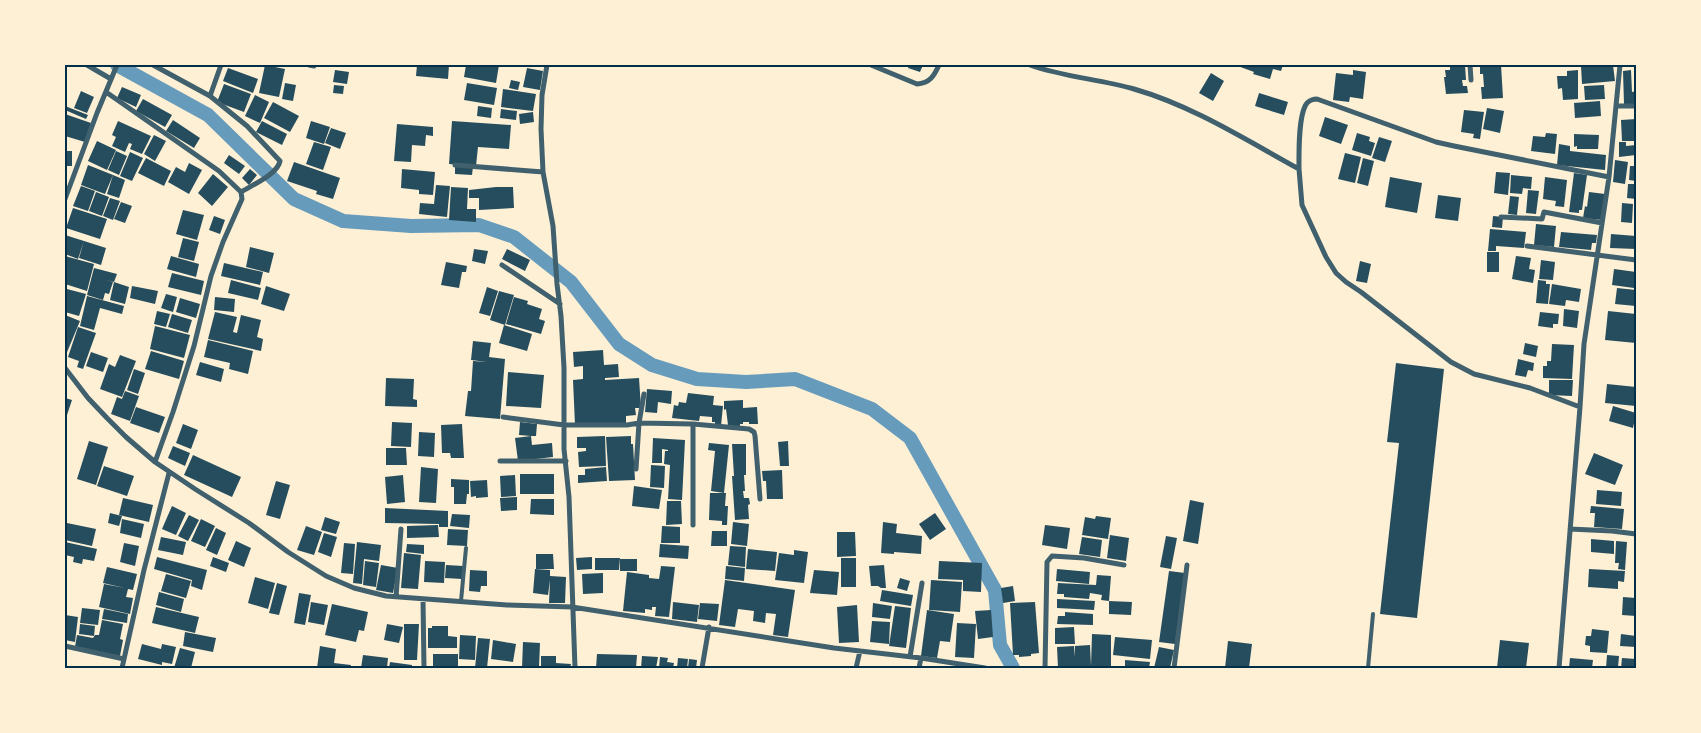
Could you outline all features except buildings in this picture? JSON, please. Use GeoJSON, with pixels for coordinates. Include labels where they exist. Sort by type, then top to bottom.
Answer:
{"type":"FeatureCollection","features":[{"type":"Feature","properties":{"kind":"street"},"geometry":{"type":"LineString","coordinates":[[87,65],[111,79]]}},
{"type":"Feature","properties":{"kind":"street"},"geometry":{"type":"LineString","coordinates":[[153,65],[210,96],[247,126],[279,158],[280,164],[278,167],[266,177],[241,192]]}},
{"type":"Feature","properties":{"kind":"street"},"geometry":{"type":"LineString","coordinates":[[210,96],[221,65]]}},
{"type":"Feature","properties":{"kind":"street"},"geometry":{"type":"LineString","coordinates":[[547,65],[542,95],[540,129],[543,172],[553,226],[560,304],[575,668]]}},
{"type":"Feature","properties":{"kind":"street"},"geometry":{"type":"LineString","coordinates":[[871,65],[917,84],[930,80],[939,65]]}},
{"type":"Feature","properties":{"kind":"street"},"geometry":{"type":"LineString","coordinates":[[1030,65],[1134,89],[1164,100],[1220,125],[1299,169]]}},
{"type":"Feature","properties":{"kind":"street"},"geometry":{"type":"LineString","coordinates":[[1470,65],[1471,80]]}},
{"type":"Feature","properties":{"kind":"street"},"geometry":{"type":"LineString","coordinates":[[1560,668],[1584,344],[1609,177],[1620,65]]}},
{"type":"Feature","properties":{"kind":"street"},"geometry":{"type":"LineString","coordinates":[[65,199],[116,68]]}},
{"type":"Feature","properties":{"kind":"street"},"geometry":{"type":"LineString","coordinates":[[106,92],[219,171],[241,192],[242,198],[210,276],[194,346],[155,462]]}},
{"type":"Feature","properties":{"kind":"street"},"geometry":{"type":"LineString","coordinates":[[1580,407],[1530,388],[1474,374],[1450,362],[1336,273],[1326,257],[1302,205],[1299,136],[1305,105],[1311,100],[1317,99],[1454,146],[1609,177]]}},
{"type":"Feature","properties":{"kind":"street"},"geometry":{"type":"LineString","coordinates":[[1617,106],[1636,106]]}},
{"type":"Feature","properties":{"kind":"street"},"geometry":{"type":"LineString","coordinates":[[455,165],[543,172]]}},
{"type":"Feature","properties":{"kind":"street"},"geometry":{"type":"LineString","coordinates":[[1501,216],[1542,219],[1544,212],[1602,223]]}},
{"type":"Feature","properties":{"kind":"street"},"geometry":{"type":"LineString","coordinates":[[1527,246],[1636,260]]}},
{"type":"Feature","properties":{"kind":"street"},"geometry":{"type":"LineString","coordinates":[[502,265],[560,304]]}},
{"type":"Feature","properties":{"kind":"street"},"geometry":{"type":"LineString","coordinates":[[65,368],[88,398],[107,418],[155,462],[250,523],[288,552],[326,576],[354,588],[396,597],[507,605],[572,607],[985,668]]}},
{"type":"Feature","properties":{"kind":"street"},"geometry":{"type":"LineString","coordinates":[[636,469],[639,423],[644,394]]}},
{"type":"Feature","properties":{"kind":"street"},"geometry":{"type":"LineString","coordinates":[[503,417],[564,425],[694,424],[749,429],[754,432],[760,499]]}},
{"type":"Feature","properties":{"kind":"street"},"geometry":{"type":"LineString","coordinates":[[693,524],[694,424]]}},
{"type":"Feature","properties":{"kind":"street"},"geometry":{"type":"LineString","coordinates":[[500,461],[566,461]]}},
{"type":"Feature","properties":{"kind":"street"},"geometry":{"type":"LineString","coordinates":[[122,668],[144,570],[170,473]]}},
{"type":"Feature","properties":{"kind":"street"},"geometry":{"type":"LineString","coordinates":[[396,597],[401,529]]}},
{"type":"Feature","properties":{"kind":"street"},"geometry":{"type":"LineString","coordinates":[[1570,529],[1636,534]]}},
{"type":"Feature","properties":{"kind":"street"},"geometry":{"type":"LineString","coordinates":[[1045,668],[1047,562],[1049,558],[1052,556],[1084,558],[1124,565]]}},
{"type":"Feature","properties":{"kind":"street"},"geometry":{"type":"LineString","coordinates":[[1174,668],[1187,565]]}},
{"type":"Feature","properties":{"kind":"street"},"geometry":{"type":"LineString","coordinates":[[910,657],[922,583]]}},
{"type":"Feature","properties":{"kind":"street"},"geometry":{"type":"LineString","coordinates":[[423,599],[424,668]]}},
{"type":"Feature","properties":{"kind":"street"},"geometry":{"type":"LineString","coordinates":[[702,668],[708,627]]}},
{"type":"Feature","properties":{"kind":"street"},"geometry":{"type":"LineString","coordinates":[[65,646],[124,659]]}},
{"type":"Feature","properties":{"kind":"street"},"geometry":{"type":"LineString","coordinates":[[856,668],[860,651]]}},
{"type":"Feature","properties":{"kind":"street"},"geometry":{"type":"LineString","coordinates":[[919,668],[921,658]]}},
{"type":"Feature","properties":{"kind":"lane"},"geometry":{"type":"LineString","coordinates":[[461,601],[466,548]]}},
{"type":"Feature","properties":{"kind":"lane"},"geometry":{"type":"LineString","coordinates":[[1368,668],[1373,614]]}},
{"type":"Feature","properties":{"kind":"waterway"},"geometry":{"type":"LineString","coordinates":[[117,65],[208,115],[294,199],[343,221],[411,226],[479,225],[514,237],[571,282],[619,344],[652,365],[697,379],[746,382],[795,379],[872,409],[910,438],[995,590],[1000,645],[1013,668]]}}]}
